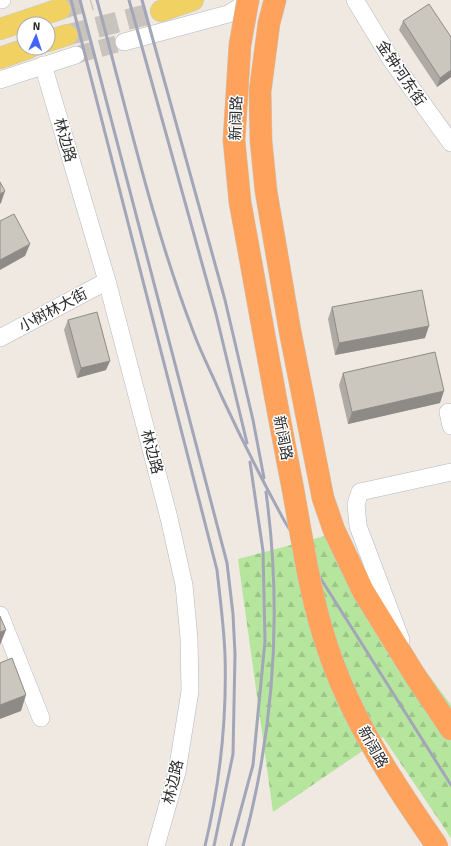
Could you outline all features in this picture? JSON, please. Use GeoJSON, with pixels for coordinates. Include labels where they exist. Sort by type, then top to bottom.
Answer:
{"type":"FeatureCollection","features":[{"type":"Feature","properties":{"kind":"highway","name":"新阔路"},"geometry":{"type":"LineString","coordinates":[[248,0],[240,45],[234,140],[240,202],[312,589],[328,650],[346,694],[366,735],[394,783],[438,846]]}},
{"type":"Feature","properties":{"kind":"highway","name":"新阔路"},"geometry":{"type":"LineString","coordinates":[[275,0],[269,24],[260,92],[261,141],[266,191],[289,323],[323,498],[334,530],[363,591],[414,674],[451,729]]}},
{"type":"Feature","properties":{"kind":"main road"},"geometry":{"type":"LineString","coordinates":[[161,11],[193,0]]}},
{"type":"Feature","properties":{"kind":"main road"},"geometry":{"type":"LineString","coordinates":[[0,29],[60,9]]}},
{"type":"Feature","properties":{"kind":"main road"},"geometry":{"type":"LineString","coordinates":[[56,38],[67,35]]}},
{"type":"Feature","properties":{"kind":"main road"},"geometry":{"type":"LineString","coordinates":[[0,58],[16,52]]}},
{"type":"Feature","properties":{"kind":"street"},"geometry":{"type":"LineString","coordinates":[[124,42],[228,14],[251,0]]}},
{"type":"Feature","properties":{"kind":"street","name":"金钟河东街"},"geometry":{"type":"LineString","coordinates":[[355,0],[392,61],[451,143]]}},
{"type":"Feature","properties":{"kind":"street"},"geometry":{"type":"LineString","coordinates":[[0,80],[76,55]]}},
{"type":"Feature","properties":{"kind":"street","name":"林边路"},"geometry":{"type":"LineString","coordinates":[[43,65],[107,281],[169,518],[184,585],[189,638],[190,690],[178,764],[156,846]]}},
{"type":"Feature","properties":{"kind":"street","name":"小树林大街"},"geometry":{"type":"LineString","coordinates":[[0,338],[107,281]]}},
{"type":"Feature","properties":{"kind":"street"},"geometry":{"type":"LineString","coordinates":[[414,674],[358,526],[356,504],[360,492],[451,472]]}},
{"type":"Feature","properties":{"kind":"street"},"geometry":{"type":"LineString","coordinates":[[0,615],[41,718]]}},
{"type":"Feature","properties":{"kind":"green space"},"geometry":{"type":"Polygon","coordinates":[[[325,536],[451,705],[451,838],[383,737],[273,812],[238,559],[325,536]]]}},
{"type":"Feature","properties":{"kind":"building"},"geometry":{"type":"Polygon","coordinates":[[[429,4],[451,37],[451,70],[440,78],[403,21],[429,4]]]}},
{"type":"Feature","properties":{"kind":"building"},"geometry":{"type":"Polygon","coordinates":[[[0,182],[5,191],[0,194],[0,182]]]}},
{"type":"Feature","properties":{"kind":"building"},"geometry":{"type":"Polygon","coordinates":[[[14,214],[30,244],[0,260],[0,221],[14,214]]]}},
{"type":"Feature","properties":{"kind":"building"},"geometry":{"type":"Polygon","coordinates":[[[422,290],[429,326],[339,343],[332,307],[422,290]]]}},
{"type":"Feature","properties":{"kind":"building"},"geometry":{"type":"Polygon","coordinates":[[[97,312],[110,361],[81,368],[68,320],[97,312]]]}},
{"type":"Feature","properties":{"kind":"building"},"geometry":{"type":"Polygon","coordinates":[[[435,352],[444,391],[352,412],[343,373],[435,352]]]}},
{"type":"Feature","properties":{"kind":"building"},"geometry":{"type":"Polygon","coordinates":[[[0,616],[6,630],[0,632],[0,616]]]}},
{"type":"Feature","properties":{"kind":"building"},"geometry":{"type":"Polygon","coordinates":[[[12,658],[26,695],[0,705],[0,663],[12,658]]]}},
{"type":"Feature","properties":{"kind":"tunnel"},"geometry":{"type":"LineString","coordinates":[[60,9],[91,0]]}},
{"type":"Feature","properties":{"kind":"tunnel"},"geometry":{"type":"LineString","coordinates":[[67,35],[161,11]]}},
{"type":"Feature","properties":{"kind":"tunnel"},"geometry":{"type":"LineString","coordinates":[[76,55],[124,42]]}},
{"type":"Feature","properties":{"kind":"railway"},"geometry":{"type":"LineString","coordinates":[[71,0],[217,570],[224,644],[224,727],[215,799],[205,846]]}},
{"type":"Feature","properties":{"kind":"railway"},"geometry":{"type":"LineString","coordinates":[[80,0],[227,563],[233,614],[235,654],[233,754],[214,846]]}},
{"type":"Feature","properties":{"kind":"railway"},"geometry":{"type":"LineString","coordinates":[[97,0],[165,250],[193,331],[221,395],[285,522],[451,785]]}},
{"type":"Feature","properties":{"kind":"railway"},"geometry":{"type":"LineString","coordinates":[[129,0],[216,314],[247,443]]}},
{"type":"Feature","properties":{"kind":"railway"},"geometry":{"type":"LineString","coordinates":[[142,0],[225,300],[253,420],[264,478]]}},
{"type":"Feature","properties":{"kind":"railway"},"geometry":{"type":"LineString","coordinates":[[231,846],[253,765],[265,641],[263,551],[250,462]]}},
{"type":"Feature","properties":{"kind":"railway"},"geometry":{"type":"LineString","coordinates":[[243,846],[254,803],[262,759],[272,670],[274,581],[266,492]]}}]}
